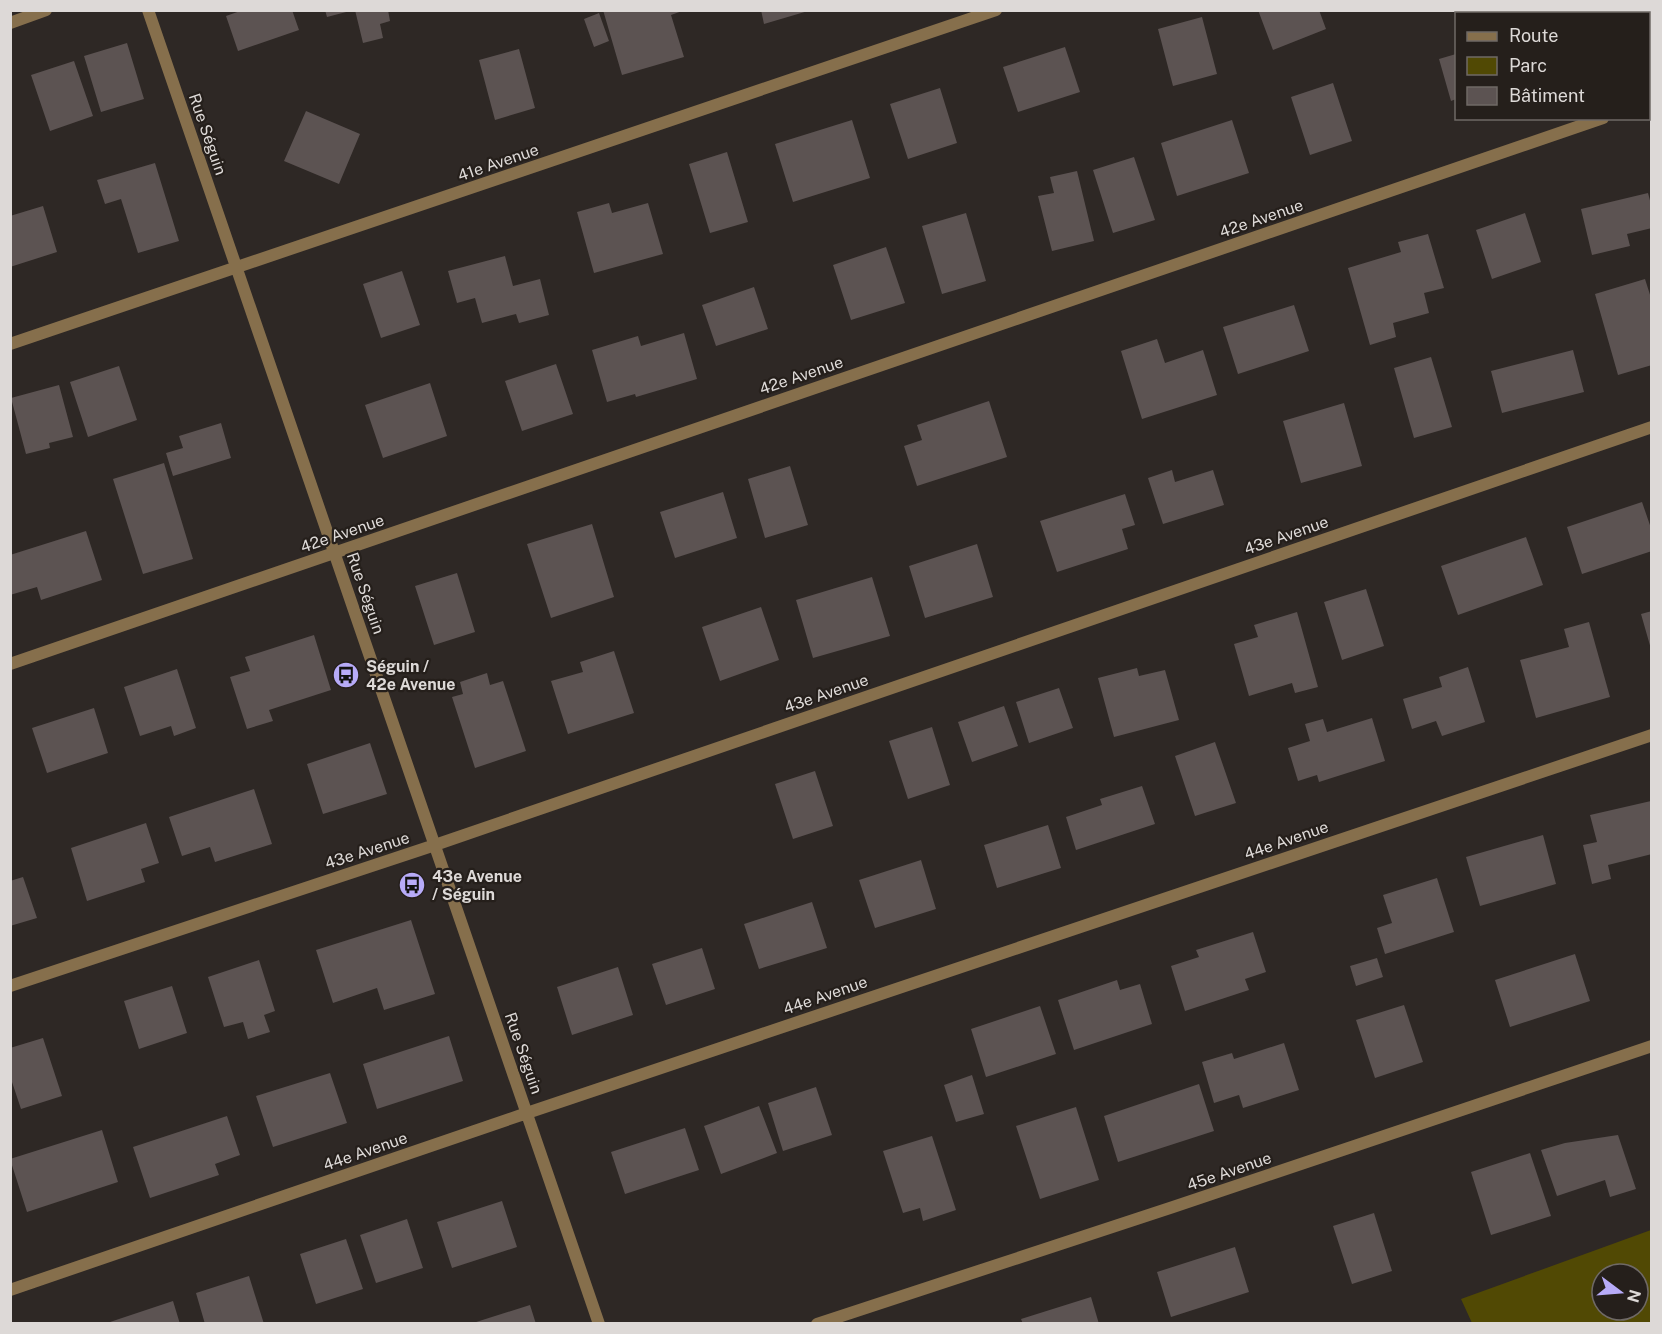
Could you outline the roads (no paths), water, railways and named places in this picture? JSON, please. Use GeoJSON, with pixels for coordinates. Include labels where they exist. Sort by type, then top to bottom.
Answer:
{"type":"FeatureCollection","features":[{"type":"Feature","properties":{"kind":"street"},"geometry":{"type":"LineString","coordinates":[[10,23],[46,10]]}},
{"type":"Feature","properties":{"kind":"street","name":"Rue Séguin"},"geometry":{"type":"LineString","coordinates":[[148,10],[599,1323]]}},
{"type":"Feature","properties":{"kind":"street","name":"41e Avenue"},"geometry":{"type":"LineString","coordinates":[[10,344],[996,10]]}},
{"type":"Feature","properties":{"kind":"street","name":"42e Avenue"},"geometry":{"type":"LineString","coordinates":[[10,664],[1597,120]]}},
{"type":"Feature","properties":{"kind":"street","name":"43e Avenue"},"geometry":{"type":"LineString","coordinates":[[10,986],[435,845],[1652,427]]}},
{"type":"Feature","properties":{"kind":"street","name":"44e Avenue"},"geometry":{"type":"LineString","coordinates":[[10,1290],[527,1113],[1652,735]]}},
{"type":"Feature","properties":{"kind":"street","name":"45e Avenue"},"geometry":{"type":"LineString","coordinates":[[817,1323],[1173,1208],[1652,1046]]}},
{"type":"Feature","properties":{"kind":"place","name":"Séguin / 42e Avenue"},"geometry":{"type":"Point","coordinates":[346,675]}},
{"type":"Feature","properties":{"kind":"place","name":"43e Avenue / Séguin"},"geometry":{"type":"Point","coordinates":[412,885]}}]}
